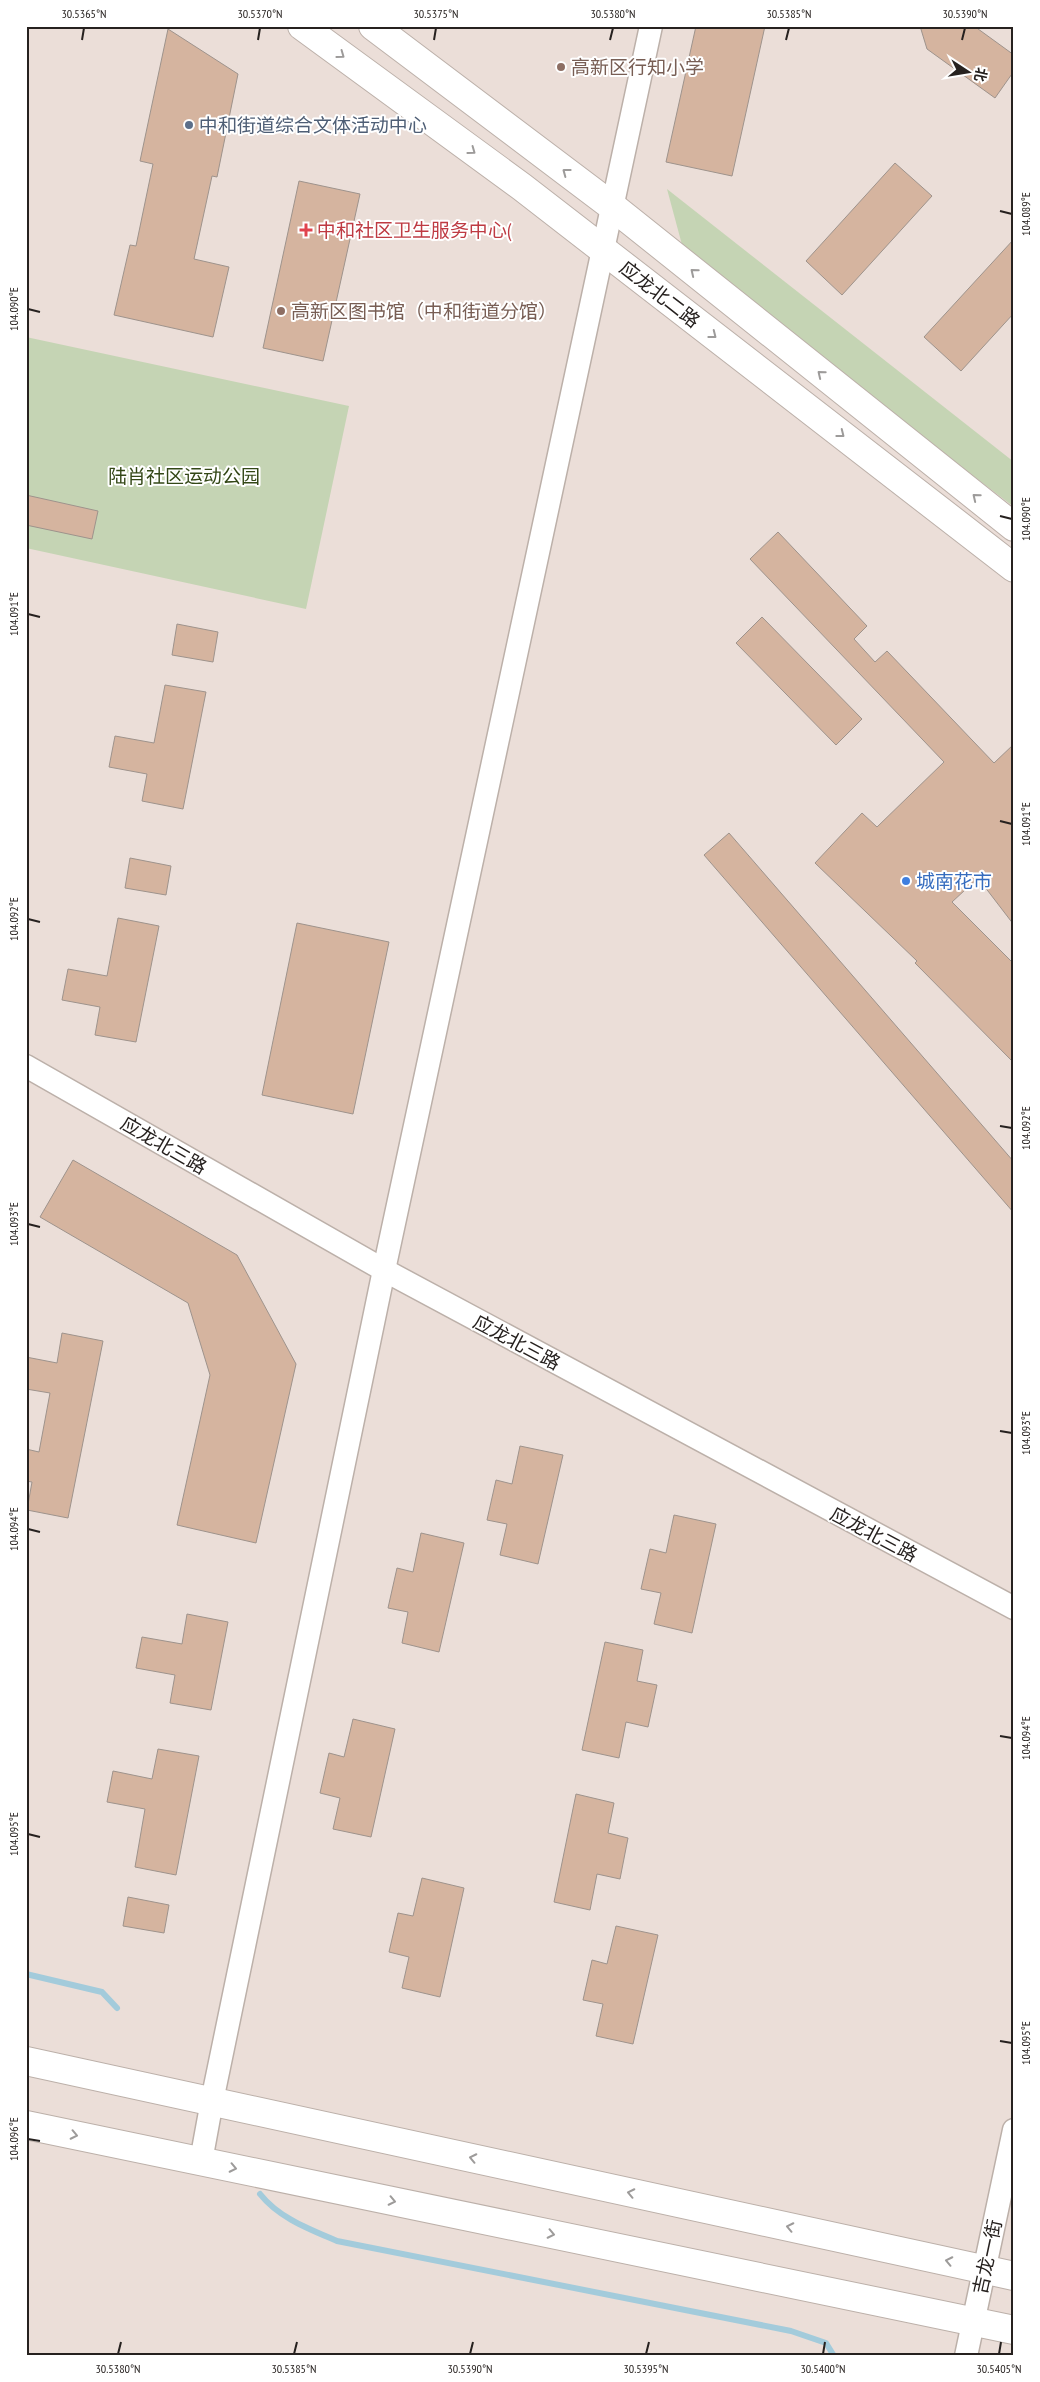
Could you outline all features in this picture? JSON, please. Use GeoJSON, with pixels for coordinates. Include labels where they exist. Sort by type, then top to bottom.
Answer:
{"type":"FeatureCollection","features":[{"type":"Feature","properties":{"kind":"main road","name":"应龙北二路"},"geometry":{"type":"LineString","coordinates":[[302,26],[522,187],[1014,568]]}},
{"type":"Feature","properties":{"kind":"main road","name":"应龙北二路"},"geometry":{"type":"LineString","coordinates":[[373,26],[613,208],[1014,527]]}},
{"type":"Feature","properties":{"kind":"main road"},"geometry":{"type":"LineString","coordinates":[[26,2061],[1014,2276]]}},
{"type":"Feature","properties":{"kind":"main road"},"geometry":{"type":"LineString","coordinates":[[26,2125],[1014,2330]]}},
{"type":"Feature","properties":{"kind":"street"},"geometry":{"type":"LineString","coordinates":[[201,2162],[384,1270],[651,26]]}},
{"type":"Feature","properties":{"kind":"street","name":"应龙北三路"},"geometry":{"type":"LineString","coordinates":[[26,1066],[384,1270],[1014,1608]]}},
{"type":"Feature","properties":{"kind":"street","name":"吉龙一街"},"geometry":{"type":"LineString","coordinates":[[966,2356],[1014,2130]]}},
{"type":"Feature","properties":{"kind":"green space"},"geometry":{"type":"Polygon","coordinates":[[[667,189],[1014,462],[1014,507],[685,256],[667,189]]]}},
{"type":"Feature","properties":{"kind":"green space","name":"陆肖社区运动公园"},"geometry":{"type":"Polygon","coordinates":[[[26,337],[349,406],[306,609],[26,548],[26,337]]]}},
{"type":"Feature","properties":{"kind":"building"},"geometry":{"type":"Polygon","coordinates":[[[696,26],[765,26],[732,176],[666,162],[696,26]]]}},
{"type":"Feature","properties":{"kind":"building"},"geometry":{"type":"Polygon","coordinates":[[[920,26],[974,26],[1014,55],[1014,71],[995,98],[927,49],[920,26]]]}},
{"type":"Feature","properties":{"kind":"building"},"geometry":{"type":"Polygon","coordinates":[[[168,29],[238,74],[217,177],[212,176],[194,259],[229,267],[213,337],[114,315],[130,245],[136,246],[153,164],[140,161],[168,29]]]}},
{"type":"Feature","properties":{"kind":"building"},"geometry":{"type":"Polygon","coordinates":[[[895,163],[932,196],[842,295],[806,261],[895,163]]]}},
{"type":"Feature","properties":{"kind":"building"},"geometry":{"type":"Polygon","coordinates":[[[299,181],[360,194],[323,361],[263,348],[299,181]]]}},
{"type":"Feature","properties":{"kind":"building"},"geometry":{"type":"Polygon","coordinates":[[[1014,239],[1014,313],[961,371],[924,337],[1014,239]]]}},
{"type":"Feature","properties":{"kind":"building"},"geometry":{"type":"Polygon","coordinates":[[[26,495],[98,511],[92,539],[26,525],[26,495]]]}},
{"type":"Feature","properties":{"kind":"building"},"geometry":{"type":"Polygon","coordinates":[[[778,532],[867,626],[854,639],[875,662],[887,651],[994,763],[1014,744],[1014,925],[978,878],[952,902],[1014,964],[1014,1063],[915,963],[917,961],[815,863],[862,813],[877,827],[944,762],[750,559],[778,532]]]}},
{"type":"Feature","properties":{"kind":"building"},"geometry":{"type":"Polygon","coordinates":[[[762,617],[862,719],[836,745],[736,643],[762,617]]]}},
{"type":"Feature","properties":{"kind":"building"},"geometry":{"type":"Polygon","coordinates":[[[177,624],[218,632],[213,662],[172,655],[177,624]]]}},
{"type":"Feature","properties":{"kind":"building"},"geometry":{"type":"Polygon","coordinates":[[[165,685],[206,692],[183,809],[142,801],[147,774],[109,767],[115,736],[154,743],[165,685]]]}},
{"type":"Feature","properties":{"kind":"building"},"geometry":{"type":"Polygon","coordinates":[[[729,833],[1014,1162],[1014,1213],[704,855],[729,833]]]}},
{"type":"Feature","properties":{"kind":"building"},"geometry":{"type":"Polygon","coordinates":[[[130,858],[171,866],[166,895],[125,888],[130,858]]]}},
{"type":"Feature","properties":{"kind":"building"},"geometry":{"type":"Polygon","coordinates":[[[118,918],[159,926],[136,1042],[95,1035],[100,1007],[62,1000],[68,969],[107,976],[118,918]]]}},
{"type":"Feature","properties":{"kind":"building"},"geometry":{"type":"Polygon","coordinates":[[[297,923],[389,942],[353,1114],[262,1095],[297,923]]]}},
{"type":"Feature","properties":{"kind":"building"},"geometry":{"type":"Polygon","coordinates":[[[73,1160],[237,1255],[296,1364],[256,1543],[177,1525],[210,1375],[188,1303],[40,1217],[73,1160]]]}},
{"type":"Feature","properties":{"kind":"building"},"geometry":{"type":"Polygon","coordinates":[[[62,1333],[103,1341],[68,1518],[27,1510],[32,1482],[26,1481],[26,1449],[39,1452],[50,1393],[26,1389],[26,1357],[57,1363],[62,1333]]]}},
{"type":"Feature","properties":{"kind":"building"},"geometry":{"type":"Polygon","coordinates":[[[520,1446],[563,1455],[538,1564],[500,1555],[507,1524],[487,1520],[496,1480],[512,1484],[520,1446]]]}},
{"type":"Feature","properties":{"kind":"building"},"geometry":{"type":"Polygon","coordinates":[[[674,1515],[716,1524],[692,1633],[654,1624],[661,1593],[641,1589],[650,1549],[666,1553],[674,1515]]]}},
{"type":"Feature","properties":{"kind":"building"},"geometry":{"type":"Polygon","coordinates":[[[421,1533],[464,1543],[439,1652],[402,1643],[408,1612],[388,1608],[397,1568],[413,1572],[421,1533]]]}},
{"type":"Feature","properties":{"kind":"building"},"geometry":{"type":"Polygon","coordinates":[[[187,1614],[228,1622],[211,1710],[170,1703],[175,1675],[136,1668],[142,1637],[182,1644],[187,1614]]]}},
{"type":"Feature","properties":{"kind":"building"},"geometry":{"type":"Polygon","coordinates":[[[605,1642],[643,1650],[637,1681],[657,1685],[648,1727],[626,1722],[619,1758],[582,1750],[605,1642]]]}},
{"type":"Feature","properties":{"kind":"building"},"geometry":{"type":"Polygon","coordinates":[[[353,1719],[395,1729],[371,1837],[333,1829],[340,1798],[320,1793],[329,1753],[344,1757],[353,1719]]]}},
{"type":"Feature","properties":{"kind":"building"},"geometry":{"type":"Polygon","coordinates":[[[158,1749],[199,1756],[176,1875],[135,1867],[145,1809],[107,1802],[113,1771],[152,1779],[158,1749]]]}},
{"type":"Feature","properties":{"kind":"building"},"geometry":{"type":"Polygon","coordinates":[[[576,1794],[614,1803],[608,1833],[628,1838],[620,1879],[597,1874],[590,1910],[554,1902],[576,1794]]]}},
{"type":"Feature","properties":{"kind":"building"},"geometry":{"type":"Polygon","coordinates":[[[422,1878],[464,1888],[440,1997],[402,1988],[409,1957],[389,1952],[398,1913],[413,1916],[422,1878]]]}},
{"type":"Feature","properties":{"kind":"building"},"geometry":{"type":"Polygon","coordinates":[[[128,1897],[169,1905],[164,1933],[123,1926],[128,1897]]]}},
{"type":"Feature","properties":{"kind":"building"},"geometry":{"type":"Polygon","coordinates":[[[616,1926],[658,1935],[633,2044],[596,2036],[603,2004],[583,2000],[592,1960],[607,1964],[616,1926]]]}},
{"type":"Feature","properties":{"kind":"waterway"},"geometry":{"type":"LineString","coordinates":[[26,1974],[102,1992],[117,2008]]}},
{"type":"Feature","properties":{"kind":"waterway"},"geometry":{"type":"LineString","coordinates":[[260,2194],[285,2216],[337,2241],[791,2331],[826,2343],[834,2356]]}},
{"type":"Feature","properties":{"kind":"place","name":"高新区行知小学"},"geometry":{"type":"Point","coordinates":[561,67]}},
{"type":"Feature","properties":{"kind":"place","name":"中和街道综合文体活动中心"},"geometry":{"type":"Point","coordinates":[189,125]}},
{"type":"Feature","properties":{"kind":"place","name":"中和社区卫生服务中心("},"geometry":{"type":"Point","coordinates":[306,230]}},
{"type":"Feature","properties":{"kind":"place","name":"高新区图书馆（中和街道分馆）"},"geometry":{"type":"Point","coordinates":[281,311]}},
{"type":"Feature","properties":{"kind":"place","name":"城南花市"},"geometry":{"type":"Point","coordinates":[906,881]}}]}
